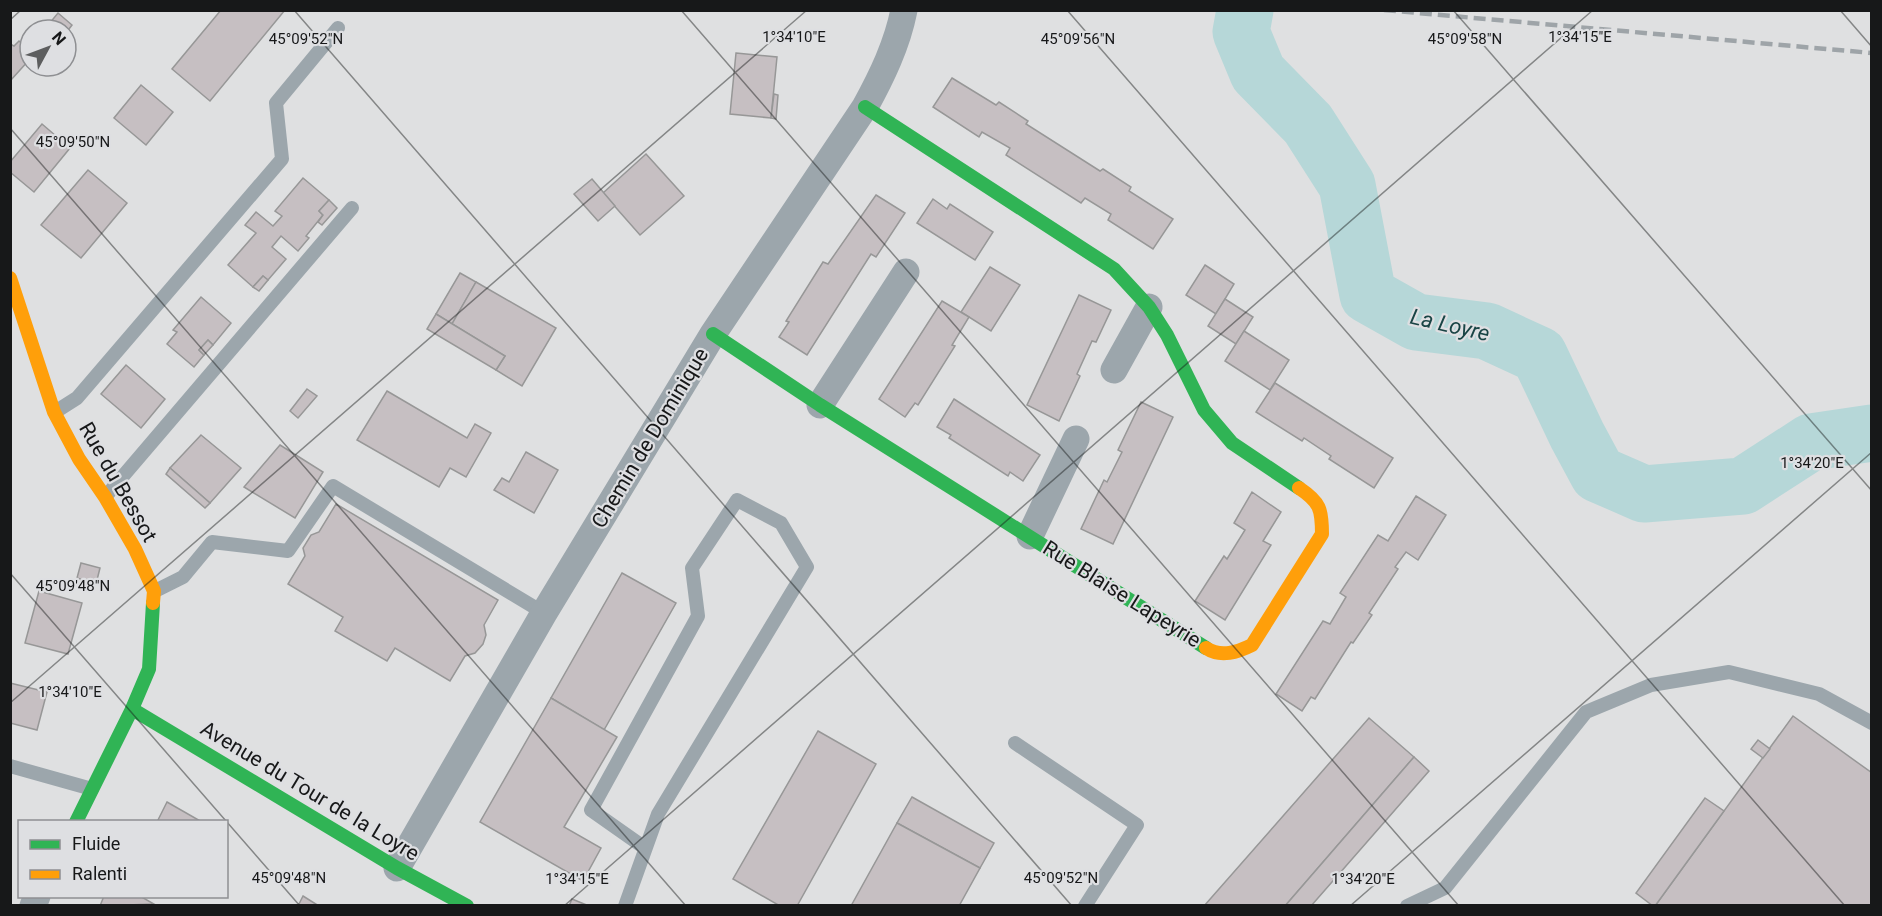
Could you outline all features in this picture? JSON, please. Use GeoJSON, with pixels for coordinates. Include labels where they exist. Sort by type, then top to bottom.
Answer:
{"type":"FeatureCollection","features":[{"type":"Feature","properties":{"kind":"street","name":"Chemin de Dominique"},"geometry":{"type":"LineString","coordinates":[[396,868],[544,613],[713,334],[865,107],[885,71],[901,27],[904,10]]}},
{"type":"Feature","properties":{"kind":"street","name":"Rue Blaise Lapeyrie"},"geometry":{"type":"LineString","coordinates":[[713,334],[820,405],[1212,652],[1236,653],[1252,645],[1322,534],[1322,513],[1314,498],[1232,443],[1204,410],[1167,335],[1149,308],[1114,269],[865,107]]}},
{"type":"Feature","properties":{"kind":"street"},"geometry":{"type":"LineString","coordinates":[[820,405],[906,272]]}},
{"type":"Feature","properties":{"kind":"street","name":"Rue du Bessot"},"geometry":{"type":"LineString","coordinates":[[10,278],[54,412],[79,459],[105,497],[135,549],[154,591],[149,669],[132,709],[77,820]]}},
{"type":"Feature","properties":{"kind":"street"},"geometry":{"type":"LineString","coordinates":[[1114,370],[1149,308]]}},
{"type":"Feature","properties":{"kind":"street","name":"Rue Blaise Lapeyrie"},"geometry":{"type":"LineString","coordinates":[[1030,536],[1076,439]]}},
{"type":"Feature","properties":{"kind":"street","name":"Avenue du Tour de la Loyre"},"geometry":{"type":"LineString","coordinates":[[132,709],[396,868],[467,906]]}},
{"type":"Feature","properties":{"kind":"lane"},"geometry":{"type":"LineString","coordinates":[[54,412],[77,398],[282,159],[276,103],[339,28]]}},
{"type":"Feature","properties":{"kind":"lane"},"geometry":{"type":"LineString","coordinates":[[105,497],[352,208]]}},
{"type":"Feature","properties":{"kind":"lane"},"geometry":{"type":"LineString","coordinates":[[154,591],[183,577],[212,542],[288,551],[333,486],[544,613]]}},
{"type":"Feature","properties":{"kind":"lane"},"geometry":{"type":"LineString","coordinates":[[625,906],[658,814],[807,567],[781,524],[737,500],[692,568],[698,616],[591,810],[645,848]]}},
{"type":"Feature","properties":{"kind":"lane"},"geometry":{"type":"LineString","coordinates":[[1407,906],[1445,888],[1586,712],[1651,685],[1729,672],[1819,694],[1872,723]]}},
{"type":"Feature","properties":{"kind":"lane"},"geometry":{"type":"LineString","coordinates":[[1015,743],[1137,825],[1085,906]]}},
{"type":"Feature","properties":{"kind":"lane"},"geometry":{"type":"LineString","coordinates":[[10,766],[93,789]]}},
{"type":"Feature","properties":{"kind":"building"},"geometry":{"type":"Polygon","coordinates":[[[221,10],[285,10],[210,101],[172,69],[221,10]]]}},
{"type":"Feature","properties":{"kind":"building"},"geometry":{"type":"Polygon","coordinates":[[[58,13],[64,18],[54,18],[58,13]]]}},
{"type":"Feature","properties":{"kind":"building"},"geometry":{"type":"Polygon","coordinates":[[[18,42],[18,72],[10,81],[10,44],[14,46],[18,42]]]}},
{"type":"Feature","properties":{"kind":"building"},"geometry":{"type":"Polygon","coordinates":[[[736,53],[777,57],[771,118],[730,114],[736,53]]]}},
{"type":"Feature","properties":{"kind":"building"},"geometry":{"type":"Polygon","coordinates":[[[952,78],[996,105],[999,102],[1028,121],[1026,124],[1100,171],[1103,169],[1131,187],[1129,191],[1173,219],[1153,249],[1108,220],[1111,214],[1085,198],[1081,203],[1006,155],[1010,148],[982,132],[979,137],[933,107],[952,78]]]}},
{"type":"Feature","properties":{"kind":"building"},"geometry":{"type":"Polygon","coordinates":[[[141,85],[173,112],[146,145],[114,118],[141,85]]]}},
{"type":"Feature","properties":{"kind":"building"},"geometry":{"type":"Polygon","coordinates":[[[774,94],[778,95],[776,119],[771,118],[774,94]]]}},
{"type":"Feature","properties":{"kind":"building"},"geometry":{"type":"Polygon","coordinates":[[[42,124],[70,148],[34,192],[10,172],[10,162],[42,124]]]}},
{"type":"Feature","properties":{"kind":"building"},"geometry":{"type":"Polygon","coordinates":[[[646,154],[684,196],[640,235],[603,193],[646,154]]]}},
{"type":"Feature","properties":{"kind":"building"},"geometry":{"type":"Polygon","coordinates":[[[88,170],[127,203],[81,258],[41,225],[88,170]]]}},
{"type":"Feature","properties":{"kind":"building"},"geometry":{"type":"Polygon","coordinates":[[[303,178],[329,200],[319,211],[323,215],[306,236],[309,238],[298,251],[281,236],[272,247],[286,259],[268,280],[263,276],[253,287],[228,265],[256,233],[245,225],[256,212],[273,226],[282,216],[275,211],[303,178]]]}},
{"type":"Feature","properties":{"kind":"building"},"geometry":{"type":"Polygon","coordinates":[[[592,179],[615,206],[598,221],[574,194],[592,179]]]}},
{"type":"Feature","properties":{"kind":"building"},"geometry":{"type":"Polygon","coordinates":[[[876,195],[905,213],[876,257],[871,254],[807,355],[779,337],[789,322],[786,321],[823,262],[828,264],[876,195]]]}},
{"type":"Feature","properties":{"kind":"building"},"geometry":{"type":"Polygon","coordinates":[[[933,199],[947,209],[950,204],[993,232],[975,260],[917,223],[933,199]]]}},
{"type":"Feature","properties":{"kind":"building"},"geometry":{"type":"Polygon","coordinates":[[[329,200],[337,208],[322,225],[318,222],[323,215],[319,211],[329,200]]]}},
{"type":"Feature","properties":{"kind":"building"},"geometry":{"type":"Polygon","coordinates":[[[1205,265],[1234,284],[1216,314],[1186,295],[1205,265]]]}},
{"type":"Feature","properties":{"kind":"building"},"geometry":{"type":"Polygon","coordinates":[[[990,267],[1020,285],[991,331],[961,312],[990,267]]]}},
{"type":"Feature","properties":{"kind":"building"},"geometry":{"type":"Polygon","coordinates":[[[460,273],[476,282],[452,324],[436,314],[460,273]]]}},
{"type":"Feature","properties":{"kind":"building"},"geometry":{"type":"Polygon","coordinates":[[[263,276],[268,280],[259,291],[253,287],[263,276]]]}},
{"type":"Feature","properties":{"kind":"building"},"geometry":{"type":"Polygon","coordinates":[[[476,282],[556,328],[522,386],[496,370],[505,356],[452,324],[476,282]]]}},
{"type":"Feature","properties":{"kind":"building"},"geometry":{"type":"Polygon","coordinates":[[[1079,295],[1111,310],[1096,342],[1092,341],[1077,374],[1080,376],[1059,421],[1027,405],[1079,295]]]}},
{"type":"Feature","properties":{"kind":"building"},"geometry":{"type":"Polygon","coordinates":[[[201,297],[231,323],[213,345],[208,340],[199,350],[204,355],[194,367],[167,344],[177,332],[173,330],[201,297]]]}},
{"type":"Feature","properties":{"kind":"building"},"geometry":{"type":"Polygon","coordinates":[[[1225,299],[1253,317],[1236,344],[1208,326],[1225,299]]]}},
{"type":"Feature","properties":{"kind":"building"},"geometry":{"type":"Polygon","coordinates":[[[942,301],[969,317],[952,345],[955,346],[918,405],[915,403],[905,417],[879,399],[942,301]]]}},
{"type":"Feature","properties":{"kind":"building"},"geometry":{"type":"Polygon","coordinates":[[[436,314],[505,356],[496,370],[427,329],[436,314]]]}},
{"type":"Feature","properties":{"kind":"building"},"geometry":{"type":"Polygon","coordinates":[[[1244,331],[1289,360],[1270,390],[1225,361],[1244,331]]]}},
{"type":"Feature","properties":{"kind":"building"},"geometry":{"type":"Polygon","coordinates":[[[208,340],[213,345],[204,355],[199,350],[208,340]]]}},
{"type":"Feature","properties":{"kind":"building"},"geometry":{"type":"Polygon","coordinates":[[[126,365],[165,399],[141,428],[101,394],[126,365]]]}},
{"type":"Feature","properties":{"kind":"building"},"geometry":{"type":"Polygon","coordinates":[[[1275,383],[1393,458],[1374,488],[1329,459],[1331,456],[1304,438],[1302,441],[1256,412],[1275,383]]]}},
{"type":"Feature","properties":{"kind":"building"},"geometry":{"type":"Polygon","coordinates":[[[307,389],[317,396],[298,418],[290,411],[307,389]]]}},
{"type":"Feature","properties":{"kind":"building"},"geometry":{"type":"Polygon","coordinates":[[[387,391],[467,438],[475,424],[491,433],[466,477],[450,468],[439,487],[357,440],[387,391]]]}},
{"type":"Feature","properties":{"kind":"building"},"geometry":{"type":"Polygon","coordinates":[[[954,399],[1040,455],[1023,481],[1010,472],[1008,476],[949,438],[951,435],[937,427],[954,399]]]}},
{"type":"Feature","properties":{"kind":"building"},"geometry":{"type":"Polygon","coordinates":[[[1141,402],[1173,417],[1113,544],[1081,529],[1104,480],[1107,482],[1122,452],[1118,450],[1141,402]]]}},
{"type":"Feature","properties":{"kind":"building"},"geometry":{"type":"Polygon","coordinates":[[[201,435],[241,468],[210,503],[170,468],[201,435]]]}},
{"type":"Feature","properties":{"kind":"building"},"geometry":{"type":"Polygon","coordinates":[[[280,445],[323,472],[295,518],[244,487],[280,445]]]}},
{"type":"Feature","properties":{"kind":"building"},"geometry":{"type":"Polygon","coordinates":[[[526,452],[558,470],[534,513],[494,490],[502,478],[509,482],[526,452]]]}},
{"type":"Feature","properties":{"kind":"building"},"geometry":{"type":"Polygon","coordinates":[[[170,468],[210,503],[205,508],[166,474],[170,468]]]}},
{"type":"Feature","properties":{"kind":"building"},"geometry":{"type":"Polygon","coordinates":[[[1252,492],[1281,512],[1263,541],[1271,545],[1225,620],[1195,601],[1224,556],[1227,559],[1245,530],[1234,523],[1252,492]]]}},
{"type":"Feature","properties":{"kind":"building"},"geometry":{"type":"Polygon","coordinates":[[[1416,496],[1446,515],[1418,560],[1406,552],[1395,567],[1398,569],[1369,613],[1372,615],[1353,643],[1351,642],[1315,699],[1311,697],[1302,711],[1276,694],[1323,621],[1330,624],[1346,597],[1340,593],[1378,535],[1388,541],[1416,496]]]}},
{"type":"Feature","properties":{"kind":"building"},"geometry":{"type":"Polygon","coordinates":[[[336,504],[498,600],[484,625],[486,635],[483,644],[475,653],[465,656],[450,681],[395,648],[387,661],[335,631],[343,617],[288,584],[305,556],[303,548],[311,535],[319,532],[336,504]]]}},
{"type":"Feature","properties":{"kind":"building"},"geometry":{"type":"Polygon","coordinates":[[[81,563],[100,568],[96,584],[77,578],[81,563]]]}},
{"type":"Feature","properties":{"kind":"building"},"geometry":{"type":"Polygon","coordinates":[[[622,573],[676,603],[604,730],[551,698],[622,573]]]}},
{"type":"Feature","properties":{"kind":"building"},"geometry":{"type":"Polygon","coordinates":[[[39,591],[82,603],[68,654],[25,643],[39,591]]]}},
{"type":"Feature","properties":{"kind":"building"},"geometry":{"type":"Polygon","coordinates":[[[10,683],[47,692],[37,730],[10,723],[10,683]]]}},
{"type":"Feature","properties":{"kind":"building"},"geometry":{"type":"Polygon","coordinates":[[[551,698],[617,737],[564,827],[601,848],[583,881],[480,822],[551,698]]]}},
{"type":"Feature","properties":{"kind":"building"},"geometry":{"type":"Polygon","coordinates":[[[1793,716],[1872,773],[1872,906],[1655,906],[1793,716]]]}},
{"type":"Feature","properties":{"kind":"building"},"geometry":{"type":"Polygon","coordinates":[[[1369,718],[1414,757],[1285,906],[1204,906],[1369,718]]]}},
{"type":"Feature","properties":{"kind":"building"},"geometry":{"type":"Polygon","coordinates":[[[818,731],[876,764],[797,906],[780,906],[733,879],[818,731]]]}},
{"type":"Feature","properties":{"kind":"building"},"geometry":{"type":"Polygon","coordinates":[[[1758,740],[1770,749],[1763,758],[1751,749],[1758,740]]]}},
{"type":"Feature","properties":{"kind":"building"},"geometry":{"type":"Polygon","coordinates":[[[1414,757],[1429,771],[1311,906],[1285,906],[1414,757]]]}},
{"type":"Feature","properties":{"kind":"building"},"geometry":{"type":"Polygon","coordinates":[[[912,797],[994,843],[980,868],[897,823],[912,797]]]}},
{"type":"Feature","properties":{"kind":"building"},"geometry":{"type":"Polygon","coordinates":[[[1705,798],[1724,811],[1653,906],[1636,893],[1705,798]]]}},
{"type":"Feature","properties":{"kind":"building"},"geometry":{"type":"Polygon","coordinates":[[[167,802],[198,820],[158,820],[167,802]]]}},
{"type":"Feature","properties":{"kind":"building"},"geometry":{"type":"Polygon","coordinates":[[[897,823],[980,868],[959,906],[851,906],[897,823]]]}},
{"type":"Feature","properties":{"kind":"building"},"geometry":{"type":"Polygon","coordinates":[[[303,896],[319,906],[298,906],[303,896]]]}},
{"type":"Feature","properties":{"kind":"building"},"geometry":{"type":"Polygon","coordinates":[[[103,898],[144,898],[154,904],[100,906],[103,898]]]}},
{"type":"Feature","properties":{"kind":"building"},"geometry":{"type":"Polygon","coordinates":[[[572,899],[589,906],[569,906],[572,899]]]}},
{"type":"Feature","properties":{"kind":"waterway","name":"La Loyre"},"geometry":{"type":"LineString","coordinates":[[1245,10],[1241,32],[1258,73],[1308,124],[1347,185],[1368,295],[1416,322],[1487,331],[1539,355],[1598,474],[1644,494],[1743,486],[1811,442],[1872,433]]}},
{"type":"Feature","properties":{"kind":"railway"},"geometry":{"type":"LineString","coordinates":[[1384,10],[1872,53]]}},
{"type":"Feature","properties":{"kind":"traffic: fast"},"geometry":{"type":"LineString","coordinates":[[865,107],[1114,269],[1149,307],[1167,335],[1204,410],[1232,443],[1299,488]]}},
{"type":"Feature","properties":{"kind":"traffic: fast"},"geometry":{"type":"LineString","coordinates":[[713,334],[820,405],[1206,648]]}},
{"type":"Feature","properties":{"kind":"traffic: fast"},"geometry":{"type":"LineString","coordinates":[[77,820],[132,709],[149,669],[153,603]]}},
{"type":"Feature","properties":{"kind":"traffic: fast"},"geometry":{"type":"LineString","coordinates":[[132,709],[397,868],[467,906]]}},
{"type":"Feature","properties":{"kind":"traffic: slow"},"geometry":{"type":"LineString","coordinates":[[10,278],[54,412],[79,459],[105,497],[135,549],[154,591],[153,603]]}},
{"type":"Feature","properties":{"kind":"traffic: slow"},"geometry":{"type":"LineString","coordinates":[[1206,648],[1223,653],[1235,652],[1252,645],[1322,534],[1320,512],[1316,502],[1299,488]]}}]}
